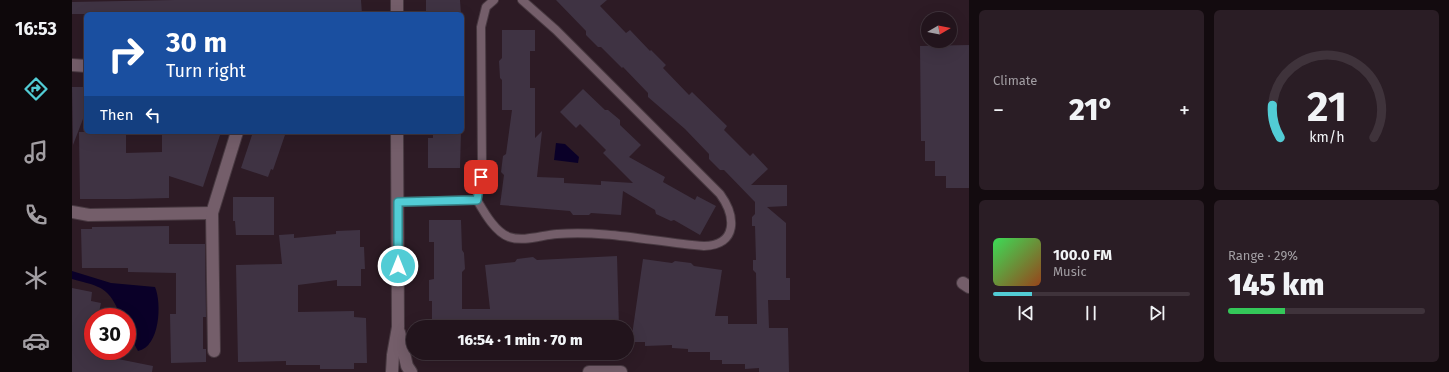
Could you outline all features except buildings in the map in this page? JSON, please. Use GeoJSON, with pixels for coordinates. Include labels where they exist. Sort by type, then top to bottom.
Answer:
{"type":"FeatureCollection","features":[{"type":"Feature","properties":{"kind":"street"},"geometry":{"type":"LineString","coordinates":[[397,0],[397,12]]}},
{"type":"Feature","properties":{"kind":"street"},"geometry":{"type":"LineString","coordinates":[[72,66],[84,66]]}},
{"type":"Feature","properties":{"kind":"street"},"geometry":{"type":"LineString","coordinates":[[214,351],[212,213],[236,134]]}},
{"type":"Feature","properties":{"kind":"street"},"geometry":{"type":"LineString","coordinates":[[392,372],[393,355],[398,327],[397,134]]}},
{"type":"Feature","properties":{"kind":"street"},"geometry":{"type":"LineString","coordinates":[[72,212],[89,215],[212,213]]}},
{"type":"Feature","properties":{"kind":"street"},"geometry":{"type":"LineString","coordinates":[[398,327],[403,352],[412,372]]}},
{"type":"Feature","properties":{"kind":"street"},"geometry":{"type":"LineString","coordinates":[[589,372],[621,372]]}},
{"type":"Feature","properties":{"kind":"lane"},"geometry":{"type":"LineString","coordinates":[[494,0],[486,6],[481,27],[482,166],[477,200],[498,230],[514,238],[602,233],[710,246],[724,239],[732,227],[729,208],[713,186],[556,30],[522,0]]}},
{"type":"Feature","properties":{"kind":"lane"},"geometry":{"type":"LineString","coordinates":[[398,202],[477,200]]}},
{"type":"Feature","properties":{"kind":"shaded area"},"geometry":{"type":"Polygon","coordinates":[[[556,143],[565,144],[579,157],[578,163],[554,160],[556,143]]]}},
{"type":"Feature","properties":{"kind":"shaded area"},"geometry":{"type":"Polygon","coordinates":[[[72,271],[111,283],[155,287],[158,313],[155,333],[151,342],[145,348],[138,351],[136,347],[136,308],[117,308],[108,294],[103,290],[91,284],[72,279],[72,271]]]}},
{"type":"Feature","properties":{"kind":"route"},"geometry":{"type":"LineString","coordinates":[[398,266],[398,202],[477,200],[481,177]]}}]}
